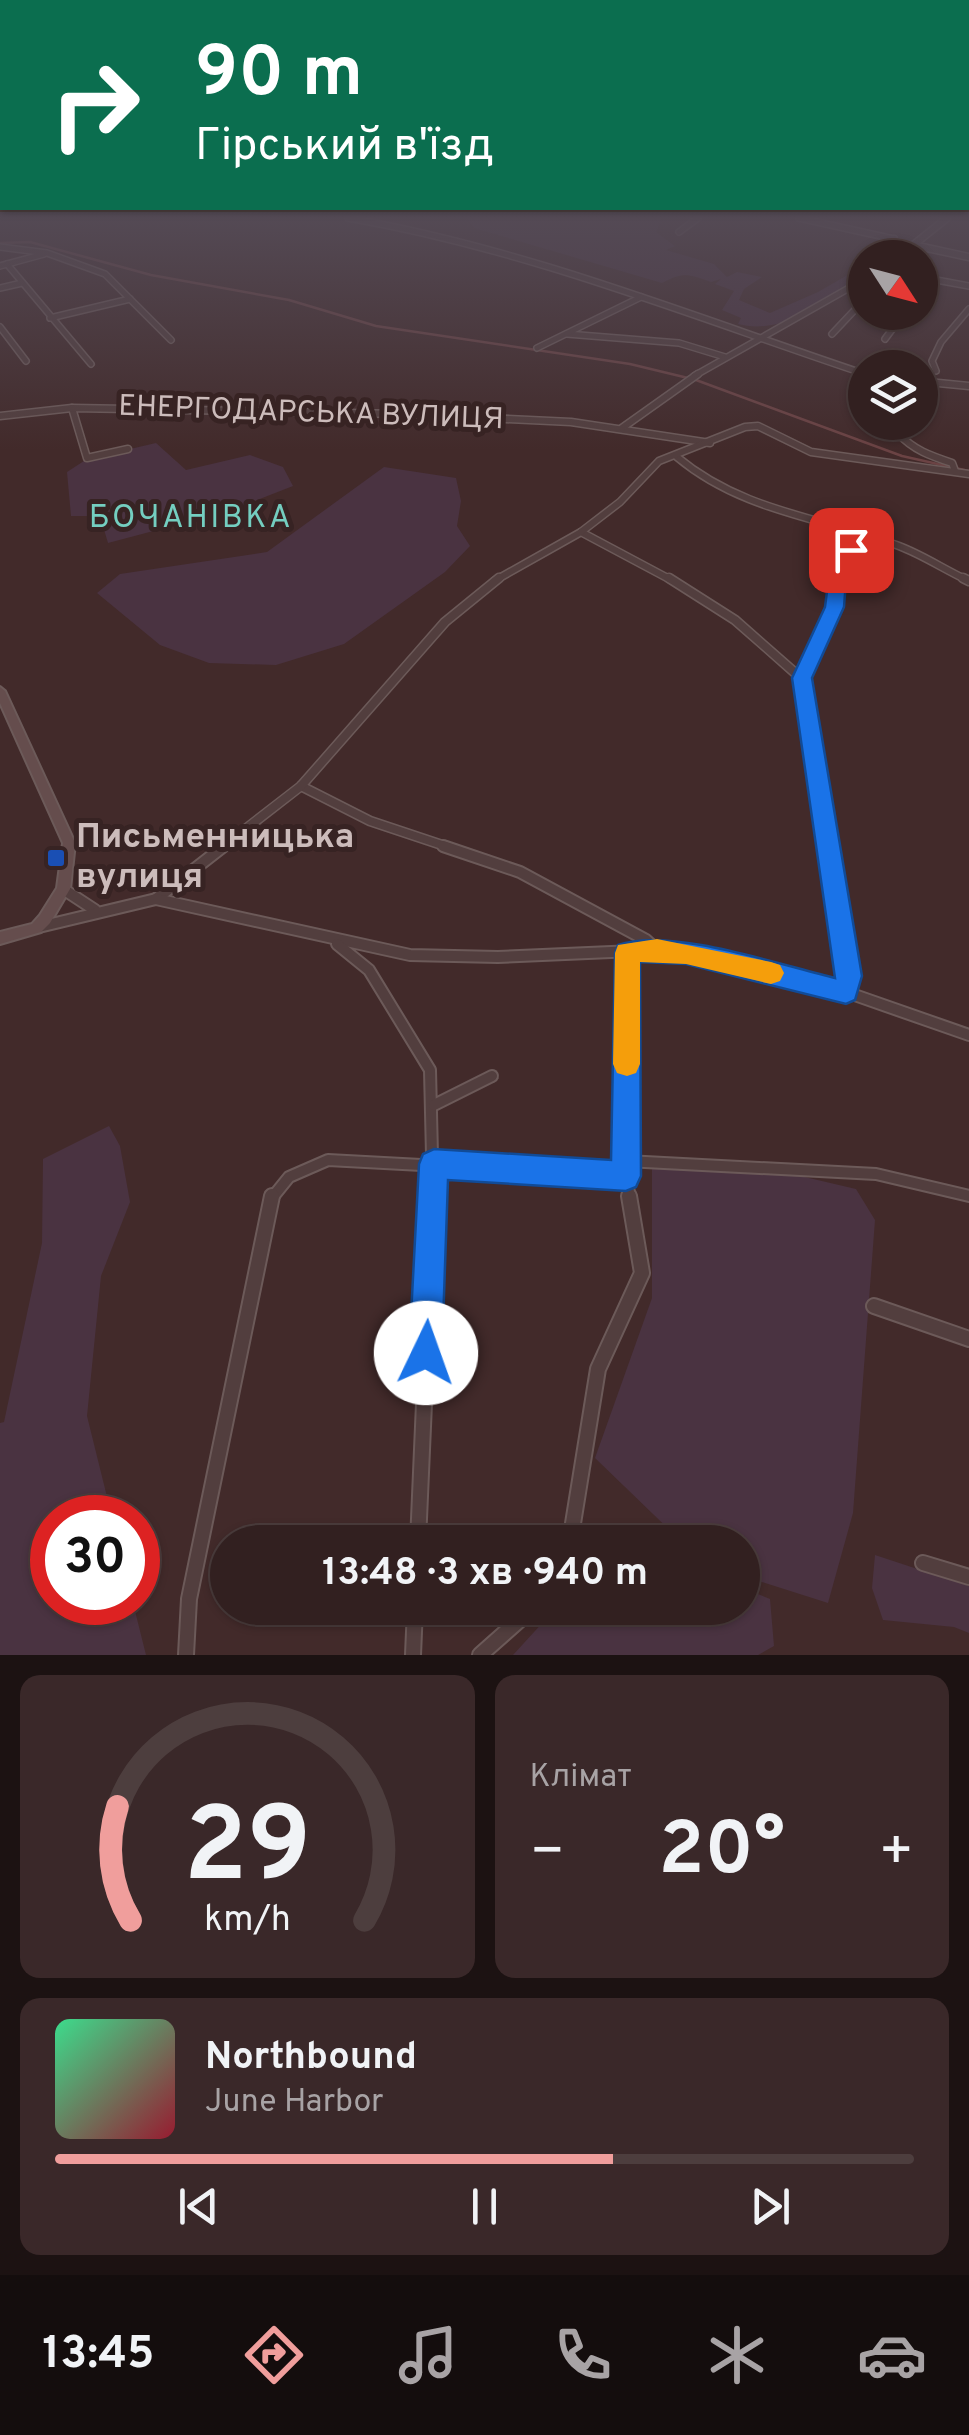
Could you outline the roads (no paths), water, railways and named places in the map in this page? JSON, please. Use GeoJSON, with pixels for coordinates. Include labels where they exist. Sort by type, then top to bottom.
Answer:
{"type":"FeatureCollection","features":[{"type":"Feature","properties":{"kind":"main road"},"geometry":{"type":"LineString","coordinates":[[0,938],[36,928],[63,889],[69,844],[2,700]]}},
{"type":"Feature","properties":{"kind":"street"},"geometry":{"type":"LineString","coordinates":[[32,295],[91,364]]}},
{"type":"Feature","properties":{"kind":"street"},"geometry":{"type":"LineString","coordinates":[[126,295],[171,340]]}},
{"type":"Feature","properties":{"kind":"street"},"geometry":{"type":"LineString","coordinates":[[632,295],[848,368]]}},
{"type":"Feature","properties":{"kind":"street"},"geometry":{"type":"LineString","coordinates":[[622,428],[685,378],[837,295]]}},
{"type":"Feature","properties":{"kind":"street"},"geometry":{"type":"LineString","coordinates":[[537,348],[641,298]]}},
{"type":"Feature","properties":{"kind":"street"},"geometry":{"type":"LineString","coordinates":[[50,318],[130,299]]}},
{"type":"Feature","properties":{"kind":"street"},"geometry":{"type":"LineString","coordinates":[[937,350],[969,310]]}},
{"type":"Feature","properties":{"kind":"street"},"geometry":{"type":"LineString","coordinates":[[832,334],[848,317]]}},
{"type":"Feature","properties":{"kind":"street"},"geometry":{"type":"LineString","coordinates":[[0,327],[26,361]]}},
{"type":"Feature","properties":{"kind":"street"},"geometry":{"type":"LineString","coordinates":[[884,339],[891,330]]}},
{"type":"Feature","properties":{"kind":"street"},"geometry":{"type":"LineString","coordinates":[[567,334],[679,343],[725,357]]}},
{"type":"Feature","properties":{"kind":"street"},"geometry":{"type":"LineString","coordinates":[[938,383],[969,386]]}},
{"type":"Feature","properties":{"kind":"street"},"geometry":{"type":"LineString","coordinates":[[72,408],[88,458],[128,449]]}},
{"type":"Feature","properties":{"kind":"street","name":"ЕНЕРГОДАРСЬКА ВУЛИЦЯ"},"geometry":{"type":"LineString","coordinates":[[0,416],[72,408],[402,414],[622,428],[710,443]]}},
{"type":"Feature","properties":{"kind":"street"},"geometry":{"type":"LineString","coordinates":[[156,899],[301,786],[444,622],[494,581],[581,532],[620,502],[658,461],[677,457],[745,427],[769,430],[811,452],[969,474]]}},
{"type":"Feature","properties":{"kind":"street"},"geometry":{"type":"LineString","coordinates":[[902,440],[924,454],[952,463],[955,471]]}},
{"type":"Feature","properties":{"kind":"street"},"geometry":{"type":"LineString","coordinates":[[677,457],[700,480],[758,507],[901,547],[969,580]]}},
{"type":"Feature","properties":{"kind":"street"},"geometry":{"type":"LineString","coordinates":[[581,532],[672,580],[736,620],[802,678]]}},
{"type":"Feature","properties":{"kind":"street"},"geometry":{"type":"LineString","coordinates":[[846,992],[849,976],[802,678],[834,607],[839,568],[851,550],[873,539]]}},
{"type":"Feature","properties":{"kind":"street"},"geometry":{"type":"LineString","coordinates":[[301,786],[370,820],[520,872],[646,940],[657,950]]}},
{"type":"Feature","properties":{"kind":"street"},"geometry":{"type":"LineString","coordinates":[[63,889],[95,910]]}},
{"type":"Feature","properties":{"kind":"street"},"geometry":{"type":"LineString","coordinates":[[36,928],[95,910],[156,899],[410,955],[498,957],[657,950],[846,992],[969,1035]]}},
{"type":"Feature","properties":{"kind":"street"},"geometry":{"type":"LineString","coordinates":[[333,941],[369,970],[430,1070],[434,1164],[419,1525]]}},
{"type":"Feature","properties":{"kind":"street"},"geometry":{"type":"LineString","coordinates":[[573,1525],[598,1369],[642,1273],[626,1176],[627,953]]}},
{"type":"Feature","properties":{"kind":"street"},"geometry":{"type":"LineString","coordinates":[[434,1105],[492,1076]]}},
{"type":"Feature","properties":{"kind":"street"},"geometry":{"type":"LineString","coordinates":[[186,1655],[189,1599],[273,1193],[298,1171],[328,1160],[626,1176]]}},
{"type":"Feature","properties":{"kind":"street"},"geometry":{"type":"LineString","coordinates":[[626,1160],[876,1174],[969,1196]]}},
{"type":"Feature","properties":{"kind":"street"},"geometry":{"type":"LineString","coordinates":[[874,1306],[969,1339]]}},
{"type":"Feature","properties":{"kind":"street"},"geometry":{"type":"LineString","coordinates":[[923,1563],[969,1577]]}},
{"type":"Feature","properties":{"kind":"street"},"geometry":{"type":"LineString","coordinates":[[413,1655],[414,1625]]}},
{"type":"Feature","properties":{"kind":"street"},"geometry":{"type":"LineString","coordinates":[[480,1655],[514,1625]]}},
{"type":"Feature","properties":{"kind":"waterway"},"geometry":{"type":"LineString","coordinates":[[263,295],[376,326],[630,364],[688,378]]}},
{"type":"Feature","properties":{"kind":"waterway"},"geometry":{"type":"LineString","coordinates":[[696,380],[902,456],[969,471]]}},
{"type":"Feature","properties":{"kind":"place","name":"Письменницька вулиця"},"geometry":{"type":"Point","coordinates":[56,858]}},
{"type":"Feature","properties":{"kind":"district","name":"БОЧАНІВКА"},"geometry":{"type":"Point","coordinates":[191,519]}}]}
